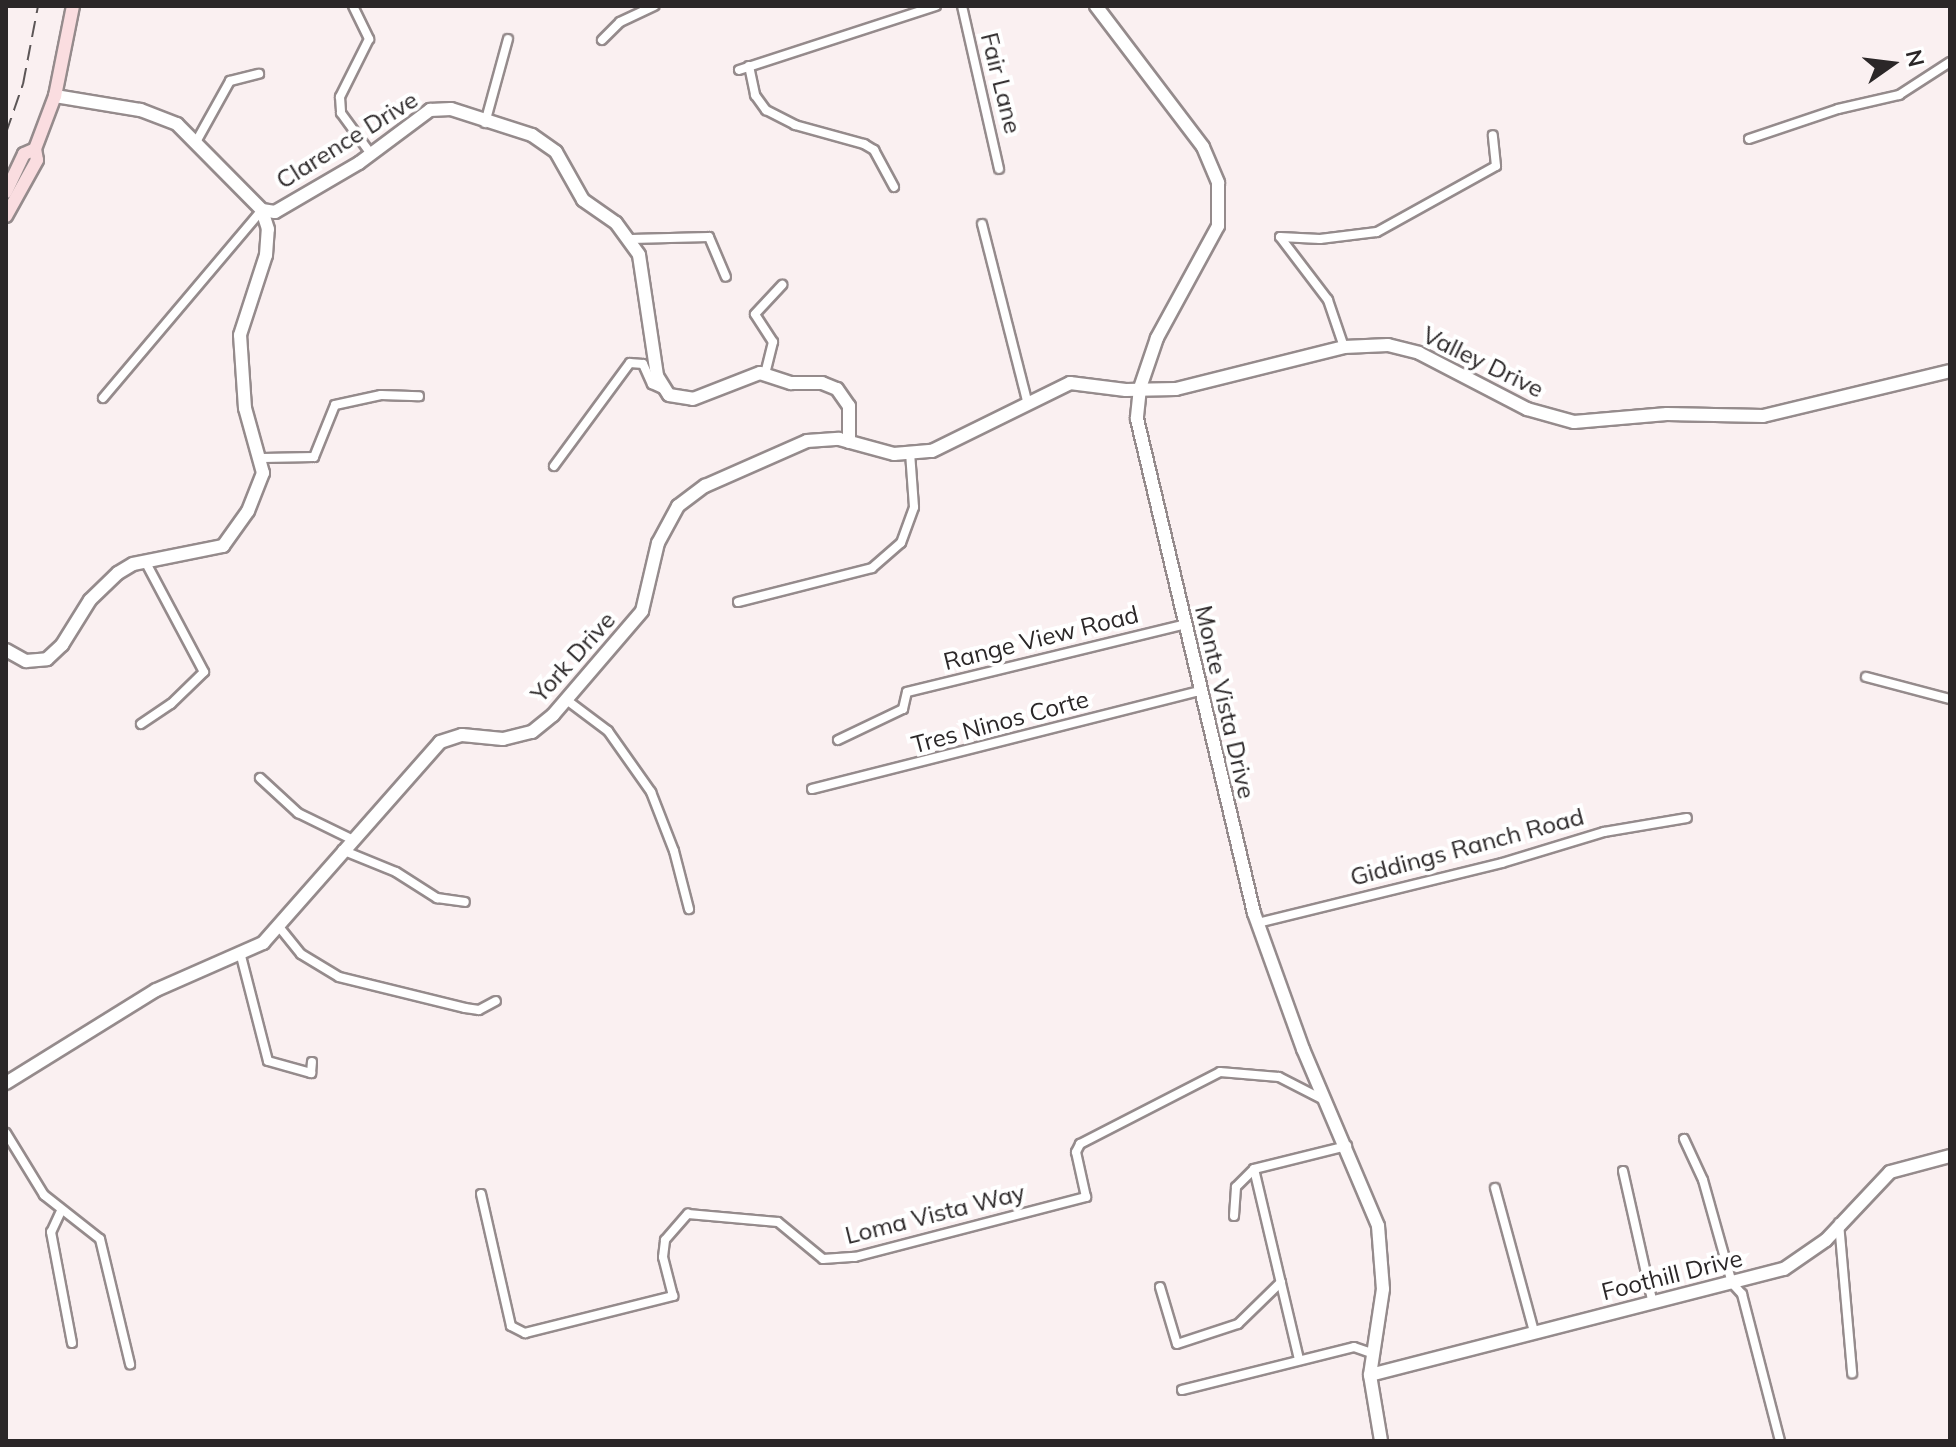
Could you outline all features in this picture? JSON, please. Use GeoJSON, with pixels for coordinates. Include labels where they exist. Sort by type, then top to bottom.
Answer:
{"type":"FeatureCollection","features":[{"type":"Feature","properties":{"kind":"main road"},"geometry":{"type":"LineString","coordinates":[[6,216],[37,160],[35,149],[55,96],[73,6]]}},
{"type":"Feature","properties":{"kind":"main road"},"geometry":{"type":"LineString","coordinates":[[6,192],[24,154],[35,149]]}},
{"type":"Feature","properties":{"kind":"street"},"geometry":{"type":"LineString","coordinates":[[353,6],[369,39],[340,97],[341,113],[371,154]]}},
{"type":"Feature","properties":{"kind":"street"},"geometry":{"type":"LineString","coordinates":[[602,40],[620,22],[654,6]]}},
{"type":"Feature","properties":{"kind":"street"},"geometry":{"type":"LineString","coordinates":[[739,70],[936,6]]}},
{"type":"Feature","properties":{"kind":"street","name":"Fair Lane"},"geometry":{"type":"LineString","coordinates":[[962,6],[999,169]]}},
{"type":"Feature","properties":{"kind":"street","name":"Monte Vista Drive"},"geometry":{"type":"LineString","coordinates":[[1096,6],[1203,147],[1221,199],[1207,252],[1157,338],[1140,388],[1142,450],[1186,624],[1198,691],[1258,923],[1325,1100],[1373,1206],[1382,1248],[1383,1289],[1370,1375],[1381,1441]]}},
{"type":"Feature","properties":{"kind":"street"},"geometry":{"type":"LineString","coordinates":[[484,124],[508,39]]}},
{"type":"Feature","properties":{"kind":"street"},"geometry":{"type":"LineString","coordinates":[[1749,139],[1838,109],[1899,95],[1950,62]]}},
{"type":"Feature","properties":{"kind":"street"},"geometry":{"type":"LineString","coordinates":[[749,66],[755,95],[766,110],[795,125],[864,144],[874,150],[894,187]]}},
{"type":"Feature","properties":{"kind":"street"},"geometry":{"type":"LineString","coordinates":[[196,142],[230,81],[259,74]]}},
{"type":"Feature","properties":{"kind":"street"},"geometry":{"type":"LineString","coordinates":[[6,650],[26,661],[54,655],[104,584],[145,561],[223,546],[248,511],[263,458],[245,408],[240,335],[266,255],[268,229],[262,210],[196,142],[165,118],[55,96]]}},
{"type":"Feature","properties":{"kind":"street","name":"Clarence Drive"},"geometry":{"type":"LineString","coordinates":[[262,210],[275,212],[371,154],[430,110],[451,109],[484,124],[532,135],[556,152],[583,200],[631,239]]}},
{"type":"Feature","properties":{"kind":"street"},"geometry":{"type":"LineString","coordinates":[[1344,347],[1328,300],[1280,237],[1320,239],[1377,232],[1496,166],[1493,135]]}},
{"type":"Feature","properties":{"kind":"street"},"geometry":{"type":"LineString","coordinates":[[103,398],[262,210]]}},
{"type":"Feature","properties":{"kind":"street"},"geometry":{"type":"LineString","coordinates":[[982,224],[1027,400]]}},
{"type":"Feature","properties":{"kind":"street"},"geometry":{"type":"LineString","coordinates":[[665,390],[657,376],[645,277],[631,239],[709,237],[726,277]]}},
{"type":"Feature","properties":{"kind":"street"},"geometry":{"type":"LineString","coordinates":[[765,374],[773,342],[755,314],[782,285]]}},
{"type":"Feature","properties":{"kind":"street","name":"Valley Drive"},"geometry":{"type":"LineString","coordinates":[[1140,388],[1176,389],[1344,347],[1388,345],[1419,353],[1527,409],[1574,422],[1667,414],[1763,416],[1950,371]]}},
{"type":"Feature","properties":{"kind":"street"},"geometry":{"type":"LineString","coordinates":[[554,466],[630,363],[643,364],[652,384],[681,401],[693,399],[746,374],[765,374],[837,389],[849,406],[849,442]]}},
{"type":"Feature","properties":{"kind":"street","name":"York Drive"},"geometry":{"type":"LineString","coordinates":[[6,1083],[156,990],[241,956],[280,928],[351,839],[440,742],[453,735],[503,739],[532,732],[568,701],[642,611],[658,543],[678,506],[705,486],[807,441],[849,442],[879,452],[910,453],[944,447],[1027,400],[1070,383],[1140,388]]}},
{"type":"Feature","properties":{"kind":"street"},"geometry":{"type":"LineString","coordinates":[[263,458],[314,457],[335,405],[381,395],[419,396]]}},
{"type":"Feature","properties":{"kind":"street"},"geometry":{"type":"LineString","coordinates":[[738,602],[872,568],[901,543],[914,507],[910,453]]}},
{"type":"Feature","properties":{"kind":"street"},"geometry":{"type":"LineString","coordinates":[[141,724],[171,704],[204,672],[145,561]]}},
{"type":"Feature","properties":{"kind":"street","name":"Range View Road"},"geometry":{"type":"LineString","coordinates":[[838,740],[903,709],[907,692],[1186,624]]}},
{"type":"Feature","properties":{"kind":"street"},"geometry":{"type":"LineString","coordinates":[[1866,677],[1950,699]]}},
{"type":"Feature","properties":{"kind":"street","name":"Tres Ninos Corte"},"geometry":{"type":"LineString","coordinates":[[812,789],[1198,691]]}},
{"type":"Feature","properties":{"kind":"street"},"geometry":{"type":"LineString","coordinates":[[568,701],[608,731],[651,792],[689,909]]}},
{"type":"Feature","properties":{"kind":"street"},"geometry":{"type":"LineString","coordinates":[[260,778],[305,818],[351,839]]}},
{"type":"Feature","properties":{"kind":"street","name":"Giddings Ranch Road"},"geometry":{"type":"LineString","coordinates":[[1258,923],[1502,863],[1604,832],[1687,818]]}},
{"type":"Feature","properties":{"kind":"street"},"geometry":{"type":"LineString","coordinates":[[342,850],[396,872],[437,898],[465,902]]}},
{"type":"Feature","properties":{"kind":"street"},"geometry":{"type":"LineString","coordinates":[[280,928],[309,961],[339,977],[465,1008],[479,1010],[496,1001]]}},
{"type":"Feature","properties":{"kind":"street"},"geometry":{"type":"LineString","coordinates":[[241,956],[268,1061],[311,1073],[312,1062]]}},
{"type":"Feature","properties":{"kind":"street","name":"Loma Vista Way"},"geometry":{"type":"LineString","coordinates":[[481,1194],[511,1326],[525,1333],[673,1296],[663,1257],[665,1240],[688,1214],[778,1222],[823,1259],[855,1257],[1086,1197],[1076,1152],[1080,1144],[1220,1072],[1279,1077],[1325,1100]]}},
{"type":"Feature","properties":{"kind":"street"},"geometry":{"type":"LineString","coordinates":[[6,1133],[44,1195],[100,1239],[130,1364]]}},
{"type":"Feature","properties":{"kind":"street"},"geometry":{"type":"LineString","coordinates":[[1684,1139],[1703,1180],[1732,1283],[1742,1294],[1780,1441]]}},
{"type":"Feature","properties":{"kind":"street"},"geometry":{"type":"LineString","coordinates":[[1234,1216],[1236,1187],[1254,1169],[1348,1146]]}},
{"type":"Feature","properties":{"kind":"street","name":"Foothill Drive"},"geometry":{"type":"LineString","coordinates":[[1370,1375],[1732,1283],[1805,1258],[1890,1172],[1950,1156]]}},
{"type":"Feature","properties":{"kind":"street"},"geometry":{"type":"LineString","coordinates":[[1254,1169],[1299,1360]]}},
{"type":"Feature","properties":{"kind":"street"},"geometry":{"type":"LineString","coordinates":[[1623,1171],[1653,1304]]}},
{"type":"Feature","properties":{"kind":"street"},"geometry":{"type":"LineString","coordinates":[[1495,1188],[1534,1332]]}},
{"type":"Feature","properties":{"kind":"street"},"geometry":{"type":"LineString","coordinates":[[61,1211],[51,1232],[72,1343]]}},
{"type":"Feature","properties":{"kind":"street"},"geometry":{"type":"LineString","coordinates":[[1839,1223],[1852,1373]]}},
{"type":"Feature","properties":{"kind":"street"},"geometry":{"type":"LineString","coordinates":[[1160,1287],[1177,1344],[1238,1324],[1278,1291],[1281,1277]]}},
{"type":"Feature","properties":{"kind":"street"},"geometry":{"type":"LineString","coordinates":[[1182,1390],[1354,1347],[1371,1353]]}},
{"type":"Feature","properties":{"kind":"railway"},"geometry":{"type":"LineString","coordinates":[[6,133],[23,84],[38,6]]}}]}
